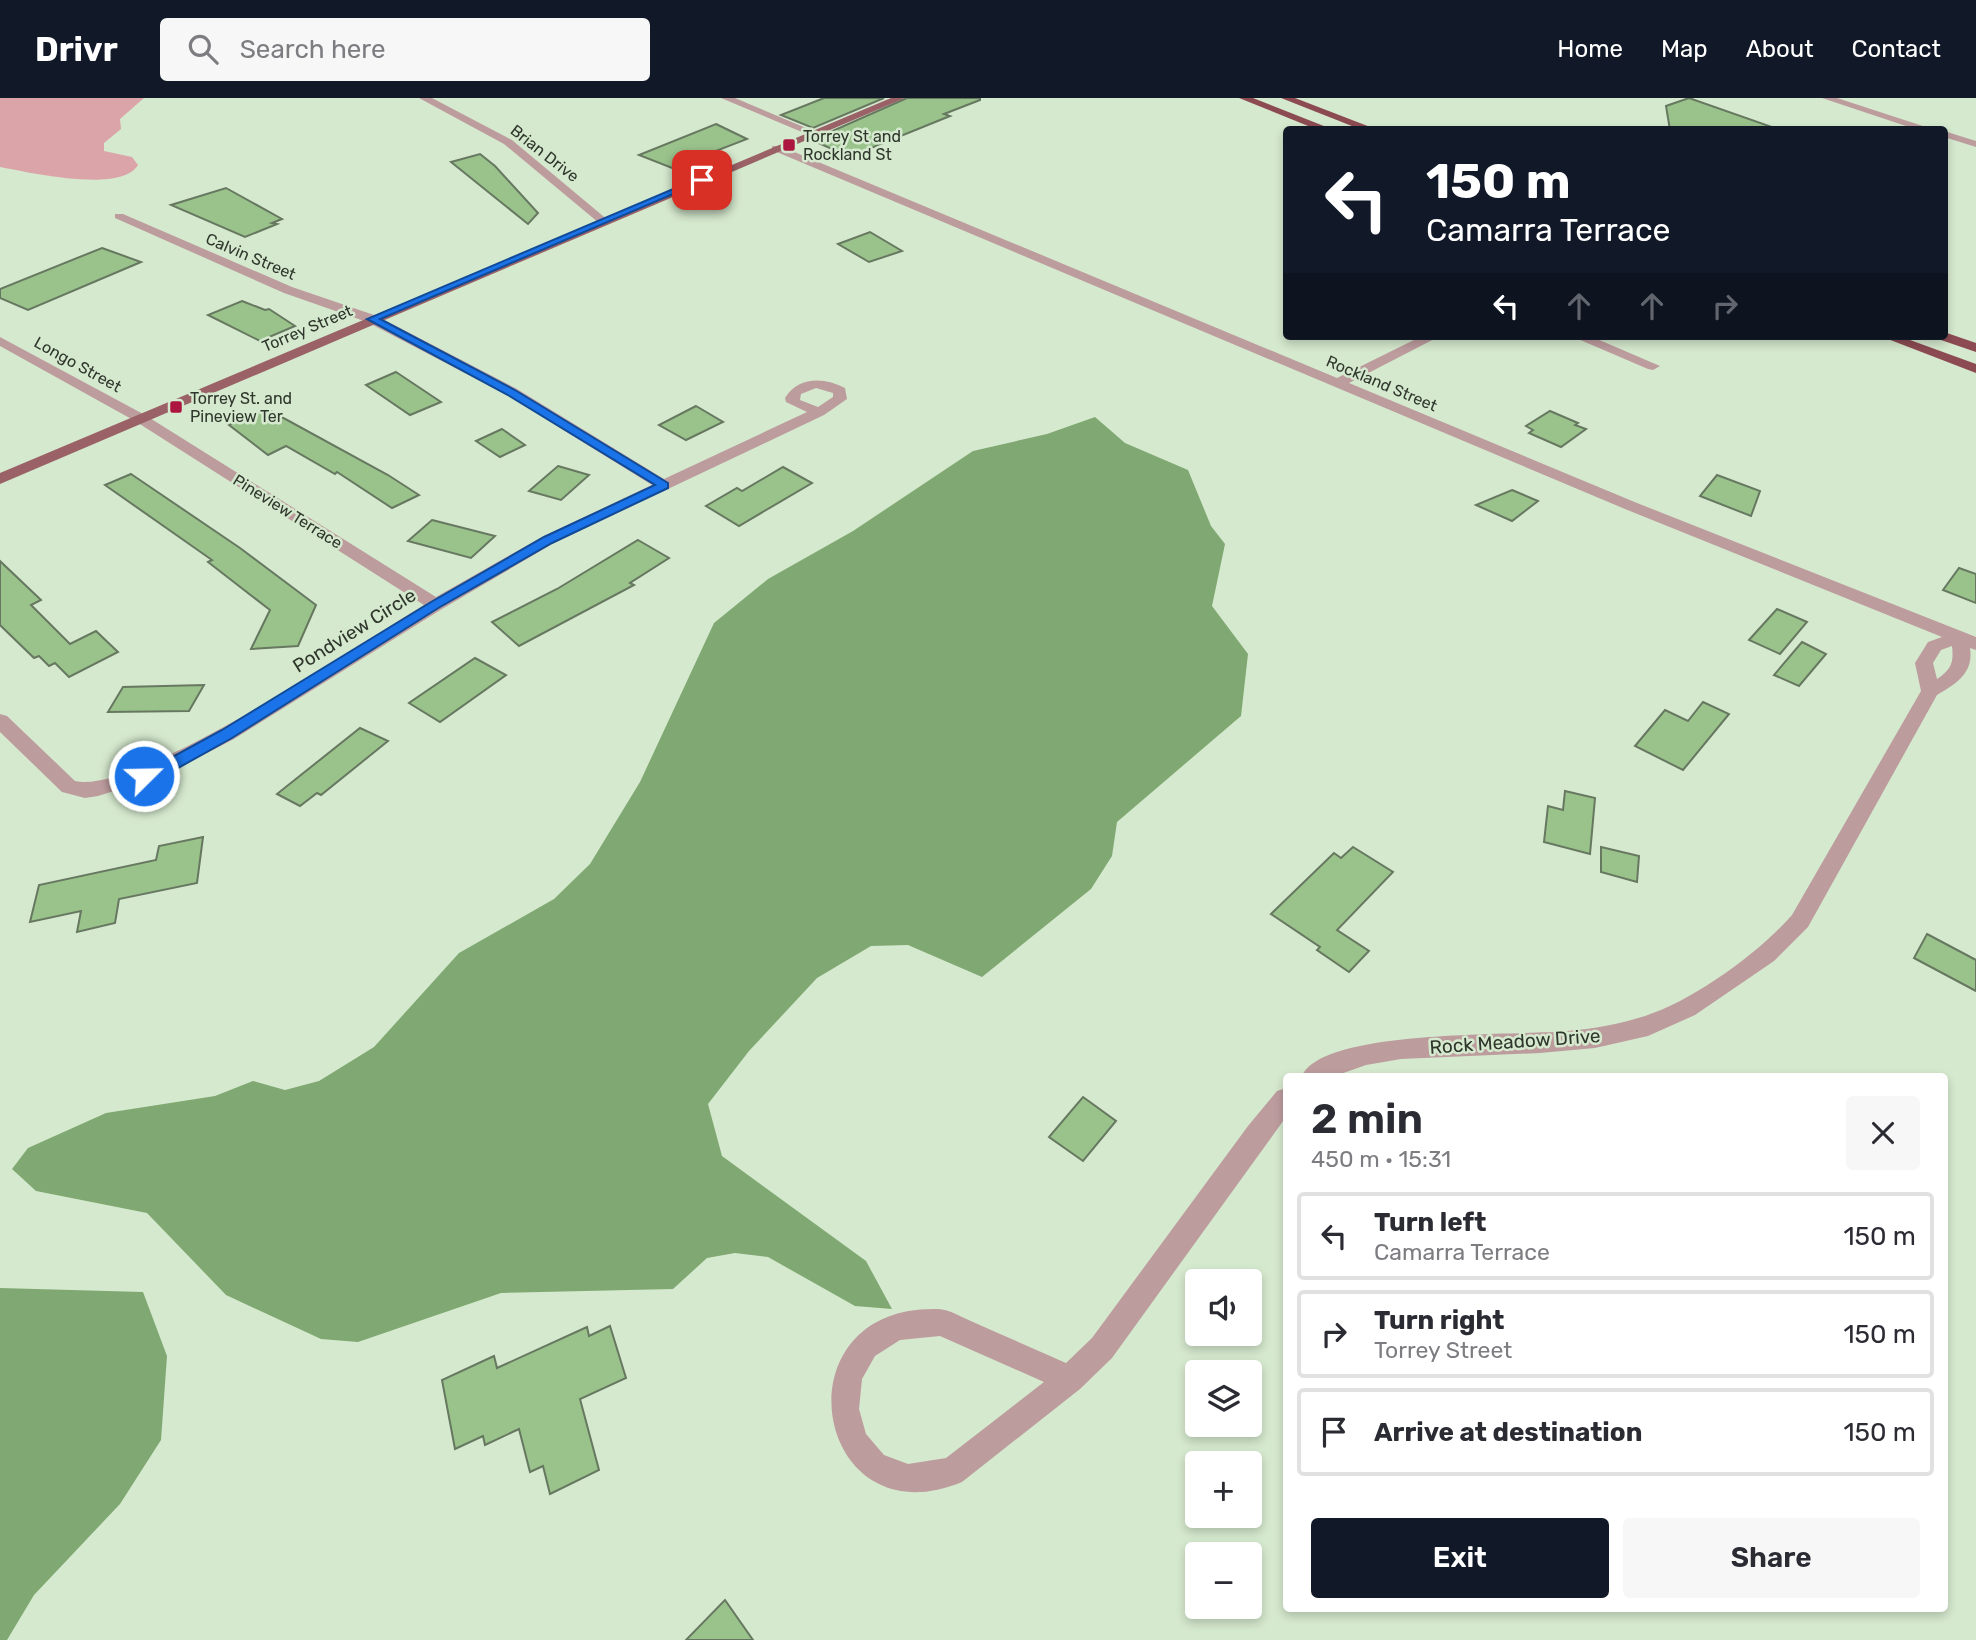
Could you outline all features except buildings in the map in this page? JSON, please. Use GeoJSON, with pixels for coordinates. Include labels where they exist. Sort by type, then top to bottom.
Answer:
{"type":"FeatureCollection","features":[{"type":"Feature","properties":{"kind":"highway"},"geometry":{"type":"LineString","coordinates":[[1244,98],[1318,126]]}},
{"type":"Feature","properties":{"kind":"highway"},"geometry":{"type":"LineString","coordinates":[[1286,98],[1362,126]]}},
{"type":"Feature","properties":{"kind":"highway"},"geometry":{"type":"LineString","coordinates":[[1948,338],[1976,348]]}},
{"type":"Feature","properties":{"kind":"highway"},"geometry":{"type":"LineString","coordinates":[[1898,340],[1976,369]]}},
{"type":"Feature","properties":{"kind":"main road","name":"Torrey Street"},"geometry":{"type":"LineString","coordinates":[[0,479],[603,221],[900,98]]}},
{"type":"Feature","properties":{"kind":"street","name":"Brian Drive"},"geometry":{"type":"LineString","coordinates":[[424,98],[508,142],[603,221]]}},
{"type":"Feature","properties":{"kind":"street"},"geometry":{"type":"LineString","coordinates":[[726,98],[813,133]]}},
{"type":"Feature","properties":{"kind":"street"},"geometry":{"type":"LineString","coordinates":[[1827,98],[1917,126]]}},
{"type":"Feature","properties":{"kind":"street"},"geometry":{"type":"LineString","coordinates":[[1948,135],[1976,144]]}},
{"type":"Feature","properties":{"kind":"street","name":"Rockland Street"},"geometry":{"type":"LineString","coordinates":[[776,148],[1631,506],[1968,641]]}},
{"type":"Feature","properties":{"kind":"street","name":"Calvin Street"},"geometry":{"type":"LineString","coordinates":[[120,216],[288,290],[372,319],[512,392],[664,486]]}},
{"type":"Feature","properties":{"kind":"street"},"geometry":{"type":"LineString","coordinates":[[1337,383],[1425,340]]}},
{"type":"Feature","properties":{"kind":"street"},"geometry":{"type":"LineString","coordinates":[[1588,340],[1653,366]]}},
{"type":"Feature","properties":{"kind":"street","name":"Longo Street"},"geometry":{"type":"LineString","coordinates":[[0,341],[140,418]]}},
{"type":"Feature","properties":{"kind":"street","name":"Pondview Circle"},"geometry":{"type":"LineString","coordinates":[[0,721],[69,787],[85,791],[113,786],[158,771],[191,754],[436,604],[548,540],[819,412]]}},
{"type":"Feature","properties":{"kind":"street","name":"Pineview Terrace"},"geometry":{"type":"LineString","coordinates":[[140,418],[436,604]]}},
{"type":"Feature","properties":{"kind":"street"},"geometry":{"type":"LineString","coordinates":[[1930,691],[1924,663],[1934,646],[1968,641]]}},
{"type":"Feature","properties":{"kind":"street","name":"Rock Meadow Drive"},"geometry":{"type":"LineString","coordinates":[[1320,1073],[1350,1057],[1369,1053],[1410,1048],[1602,1037],[1650,1024],[1691,1007],[1763,958],[1785,940],[1800,921],[1930,691],[1953,677],[1963,661],[1968,641]]}},
{"type":"Feature","properties":{"kind":"street"},"geometry":{"type":"LineString","coordinates":[[1070,1380],[941,1322],[902,1322],[883,1331],[868,1343],[856,1359],[847,1377],[843,1397],[844,1417],[850,1437],[861,1454],[876,1468],[894,1477],[933,1479],[961,1465],[1070,1380],[1114,1331],[1257,1134],[1283,1104]]}},
{"type":"Feature","properties":{"kind":"shaded area"},"geometry":{"type":"Polygon","coordinates":[[[0,98],[144,98],[120,119],[121,129],[104,143],[104,151],[132,157],[138,165],[128,174],[94,180],[0,167],[0,98]]]}},
{"type":"Feature","properties":{"kind":"shaded area"},"geometry":{"type":"Polygon","coordinates":[[[1095,417],[1125,443],[1188,470],[1211,526],[1225,544],[1212,606],[1248,654],[1241,716],[1117,822],[1112,856],[1091,889],[982,977],[908,945],[871,946],[817,978],[749,1051],[708,1104],[722,1156],[866,1261],[892,1309],[855,1306],[768,1257],[735,1253],[707,1258],[673,1289],[501,1293],[358,1342],[321,1339],[226,1295],[147,1213],[36,1191],[12,1169],[28,1148],[106,1113],[215,1096],[253,1081],[285,1090],[319,1081],[374,1047],[459,953],[554,899],[590,864],[640,782],[714,623],[768,579],[853,531],[973,451],[1047,434],[1095,417]]]}},
{"type":"Feature","properties":{"kind":"shaded area"},"geometry":{"type":"Polygon","coordinates":[[[0,1288],[143,1292],[167,1356],[161,1440],[120,1504],[34,1595],[7,1640],[0,1640],[0,1288]]]}},
{"type":"Feature","properties":{"kind":"place","name":"Torrey St and Rockland St"},"geometry":{"type":"Point","coordinates":[789,145]}},
{"type":"Feature","properties":{"kind":"place","name":"Torrey St. and Pineview Ter"},"geometry":{"type":"Point","coordinates":[176,407]}},
{"type":"Feature","properties":{"kind":"route"},"geometry":{"type":"LineString","coordinates":[[144,776],[227,734],[436,604],[548,540],[664,486],[512,392],[372,319],[702,180]]}}]}
